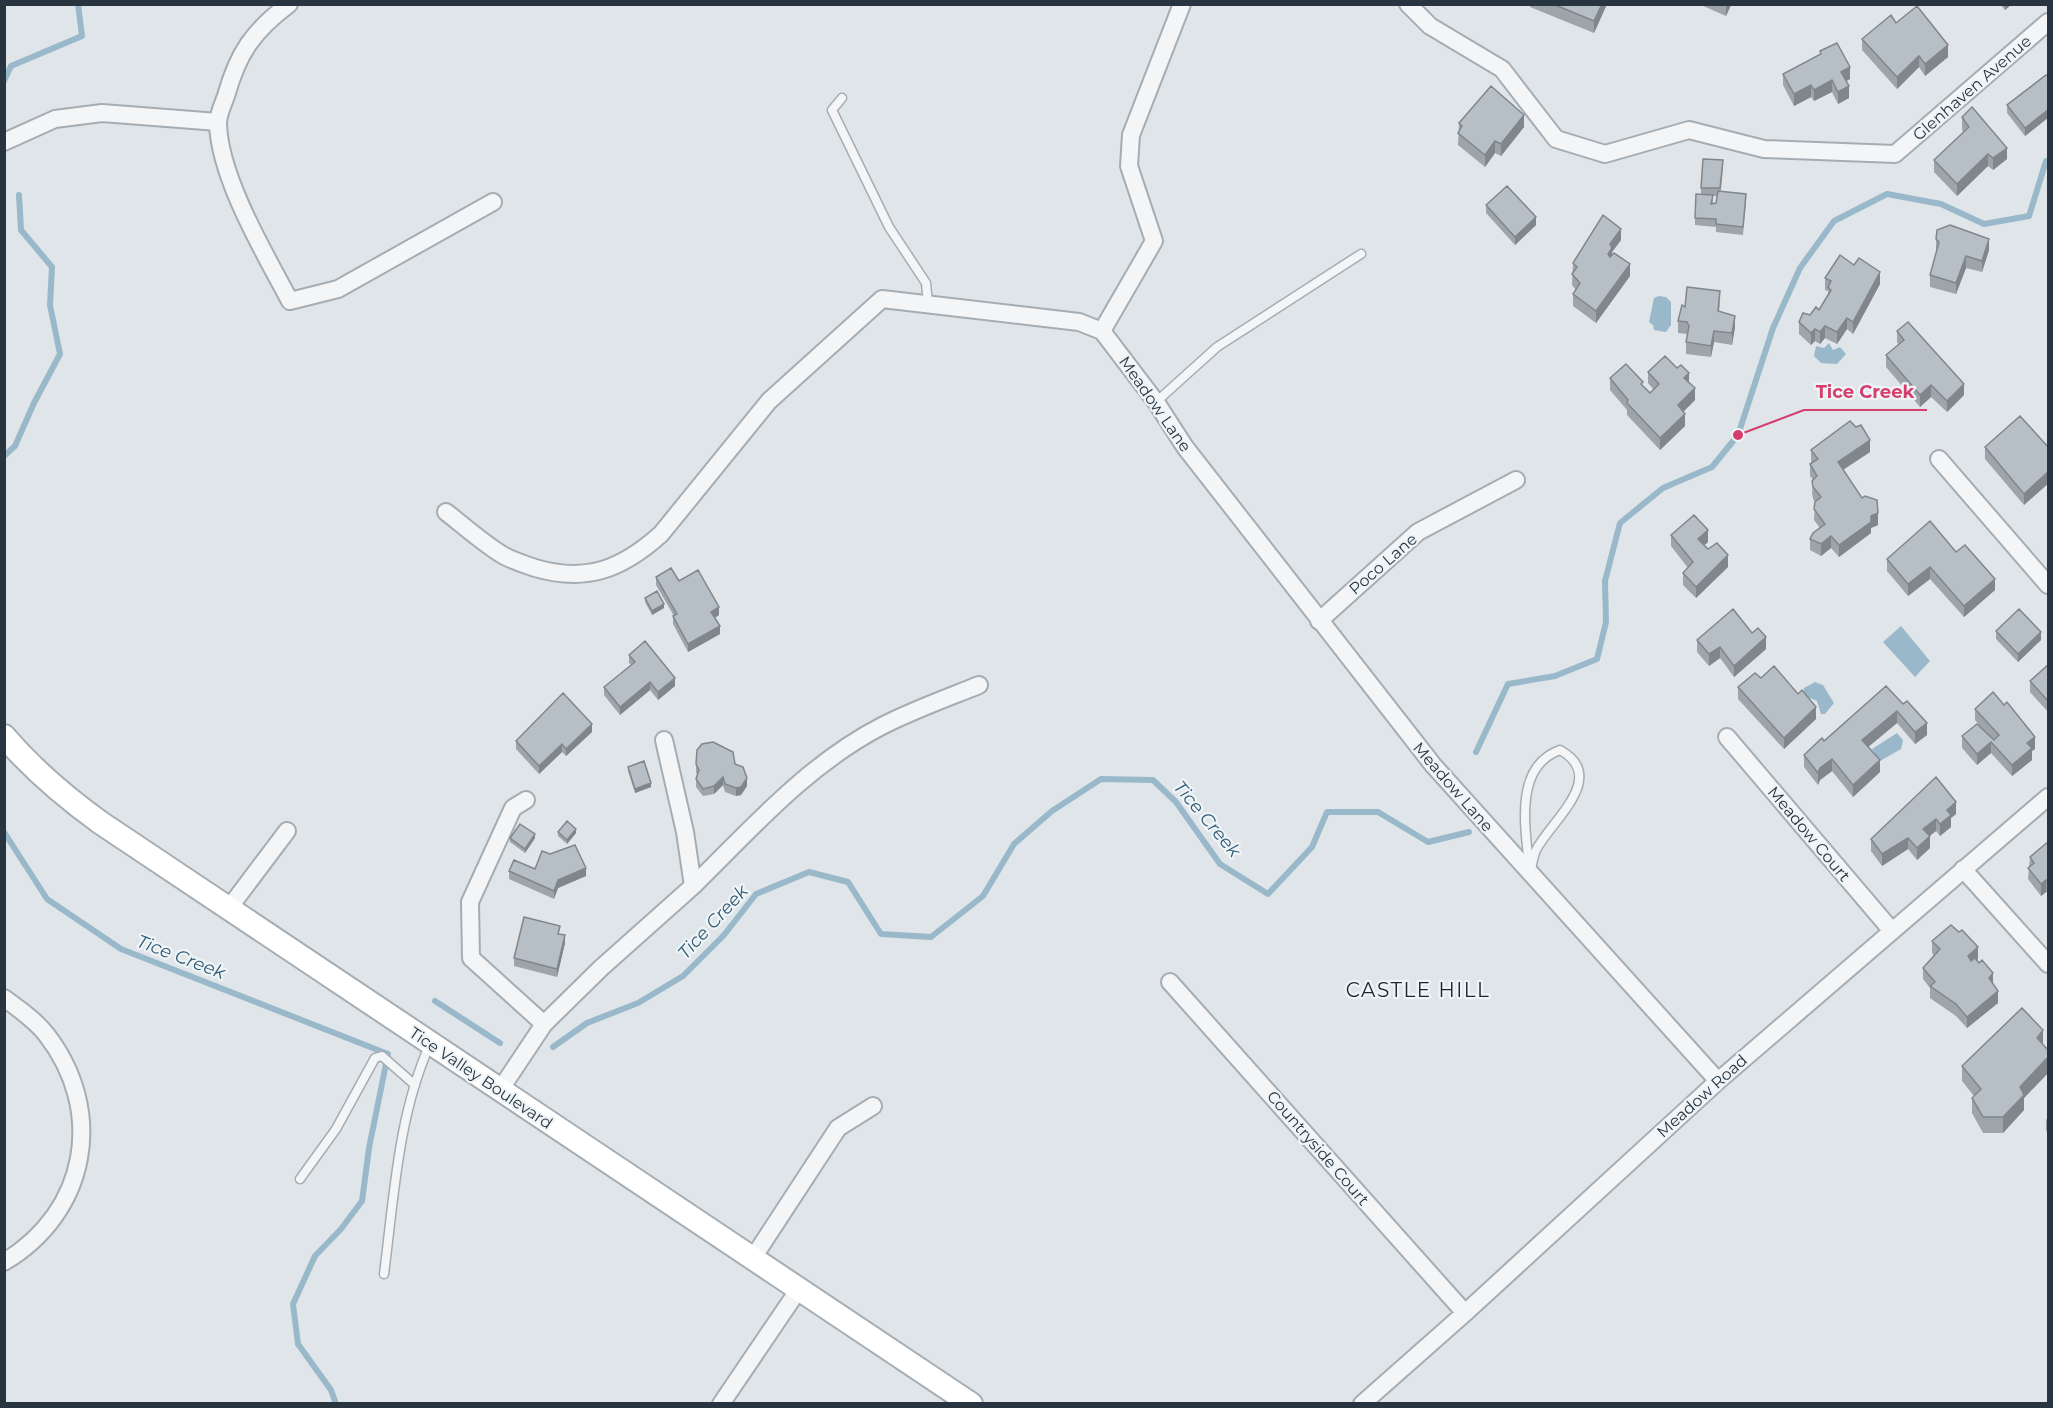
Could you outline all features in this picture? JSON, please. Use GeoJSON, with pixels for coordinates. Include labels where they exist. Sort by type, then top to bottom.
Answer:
{"type":"FeatureCollection","features":[{"type":"Feature","properties":{"kind":"street"},"geometry":{"type":"LineString","coordinates":[[289,4],[258,30],[242,51],[218,122],[226,163],[237,194],[290,302],[338,289],[493,202]]}},
{"type":"Feature","properties":{"kind":"street"},"geometry":{"type":"LineString","coordinates":[[446,512],[502,555],[556,574],[588,574],[619,564],[661,534],[769,401],[882,298],[1079,322],[1102,331],[1154,242],[1129,166],[1131,135],[1182,4]]}},
{"type":"Feature","properties":{"kind":"street","name":"Glenhaven Avenue"},"geometry":{"type":"LineString","coordinates":[[1408,4],[1430,26],[1502,69],[1556,139],[1605,154],[1689,130],[1764,149],[1895,154],[2049,22]]}},
{"type":"Feature","properties":{"kind":"street"},"geometry":{"type":"LineString","coordinates":[[4,142],[55,119],[102,113],[218,122]]}},
{"type":"Feature","properties":{"kind":"street","name":"Meadow Lane"},"geometry":{"type":"LineString","coordinates":[[1102,331],[1156,402],[1185,447],[1433,765],[1718,1081]]}},
{"type":"Feature","properties":{"kind":"street"},"geometry":{"type":"LineString","coordinates":[[1939,459],[2049,585]]}},
{"type":"Feature","properties":{"kind":"street","name":"Poco Lane"},"geometry":{"type":"LineString","coordinates":[[1319,621],[1418,532],[1516,480]]}},
{"type":"Feature","properties":{"kind":"street"},"geometry":{"type":"LineString","coordinates":[[500,1090],[544,1024],[601,968],[693,886],[788,792],[822,765],[882,726],[979,685]]}},
{"type":"Feature","properties":{"kind":"street","name":"Tice Valley Boulevard"},"geometry":{"type":"LineString","coordinates":[[4,736],[34,770],[61,794],[971,1404]]}},
{"type":"Feature","properties":{"kind":"street","name":"Meadow Court"},"geometry":{"type":"LineString","coordinates":[[1727,737],[1892,931]]}},
{"type":"Feature","properties":{"kind":"street"},"geometry":{"type":"LineString","coordinates":[[664,740],[685,832],[693,886]]}},
{"type":"Feature","properties":{"kind":"street","name":"Meadow Road"},"geometry":{"type":"LineString","coordinates":[[1362,1404],[1465,1313],[1718,1081],[2049,796]]}},
{"type":"Feature","properties":{"kind":"street"},"geometry":{"type":"LineString","coordinates":[[526,800],[513,808],[470,902],[471,958],[544,1024]]}},
{"type":"Feature","properties":{"kind":"street"},"geometry":{"type":"LineString","coordinates":[[229,908],[286,831]]}},
{"type":"Feature","properties":{"kind":"street"},"geometry":{"type":"LineString","coordinates":[[1963,869],[2049,964]]}},
{"type":"Feature","properties":{"kind":"street","name":"Countryside Court"},"geometry":{"type":"LineString","coordinates":[[1170,982],[1465,1313]]}},
{"type":"Feature","properties":{"kind":"street"},"geometry":{"type":"LineString","coordinates":[[4,998],[32,1020],[55,1047],[75,1086],[81,1128],[81,1149],[68,1196],[52,1223],[41,1235],[4,1262]]}},
{"type":"Feature","properties":{"kind":"street"},"geometry":{"type":"LineString","coordinates":[[753,1258],[838,1128],[873,1106]]}},
{"type":"Feature","properties":{"kind":"street"},"geometry":{"type":"LineString","coordinates":[[721,1404],[799,1289]]}},
{"type":"Feature","properties":{"kind":"lane"},"geometry":{"type":"LineString","coordinates":[[842,98],[832,111],[889,227],[926,284],[928,304]]}},
{"type":"Feature","properties":{"kind":"lane"},"geometry":{"type":"LineString","coordinates":[[1156,402],[1217,347],[1361,254]]}},
{"type":"Feature","properties":{"kind":"lane"},"geometry":{"type":"LineString","coordinates":[[1560,750],[1570,755],[1576,765],[1580,775],[1578,788],[1536,851],[1530,873],[1525,830],[1528,784],[1536,767],[1551,753],[1560,750]]}},
{"type":"Feature","properties":{"kind":"lane"},"geometry":{"type":"LineString","coordinates":[[384,1274],[408,1111],[415,1084],[431,1044]]}},
{"type":"Feature","properties":{"kind":"lane"},"geometry":{"type":"LineString","coordinates":[[300,1179],[336,1129],[375,1058],[382,1056],[415,1084]]}},
{"type":"Feature","properties":{"kind":"water"},"geometry":{"type":"Polygon","coordinates":[[[1666,297],[1671,302],[1671,325],[1666,332],[1654,330],[1653,325],[1649,322],[1654,298],[1666,297]]]}},
{"type":"Feature","properties":{"kind":"water"},"geometry":{"type":"Polygon","coordinates":[[[1829,343],[1833,350],[1840,347],[1846,354],[1837,364],[1821,363],[1814,356],[1816,346],[1824,348],[1829,343]]]}},
{"type":"Feature","properties":{"kind":"water"},"geometry":{"type":"Polygon","coordinates":[[[1901,626],[1930,661],[1915,677],[1883,642],[1901,626]]]}},
{"type":"Feature","properties":{"kind":"water"},"geometry":{"type":"Polygon","coordinates":[[[1815,682],[1823,685],[1834,703],[1825,714],[1821,714],[1817,701],[1803,695],[1804,688],[1815,682]]]}},
{"type":"Feature","properties":{"kind":"water"},"geometry":{"type":"Polygon","coordinates":[[[1897,733],[1903,740],[1901,749],[1880,761],[1872,749],[1897,733]]]}},
{"type":"Feature","properties":{"kind":"building"},"geometry":{"type":"Polygon","coordinates":[[[1553,4],[1602,4],[1594,21],[1553,4]]]}},
{"type":"Feature","properties":{"kind":"building"},"geometry":{"type":"Polygon","coordinates":[[[1917,6],[1948,45],[1925,64],[1919,56],[1897,77],[1862,39],[1891,15],[1896,23],[1917,6]]]}},
{"type":"Feature","properties":{"kind":"building"},"geometry":{"type":"Polygon","coordinates":[[[1837,43],[1850,67],[1841,72],[1849,86],[1838,92],[1832,80],[1814,90],[1811,85],[1794,94],[1783,74],[1837,43]]]}},
{"type":"Feature","properties":{"kind":"building"},"geometry":{"type":"Polygon","coordinates":[[[2046,75],[2049,77],[2049,109],[2025,128],[2007,105],[2046,75]]]}},
{"type":"Feature","properties":{"kind":"building"},"geometry":{"type":"Polygon","coordinates":[[[1491,86],[1524,115],[1501,144],[1495,141],[1485,155],[1458,133],[1462,126],[1459,123],[1491,86]]]}},
{"type":"Feature","properties":{"kind":"building"},"geometry":{"type":"Polygon","coordinates":[[[1972,107],[2007,148],[1993,158],[1988,154],[1957,184],[1934,160],[1969,127],[1962,117],[1972,107]]]}},
{"type":"Feature","properties":{"kind":"building"},"geometry":{"type":"Polygon","coordinates":[[[1703,159],[1723,160],[1720,188],[1701,188],[1703,159]]]}},
{"type":"Feature","properties":{"kind":"building"},"geometry":{"type":"Polygon","coordinates":[[[1507,186],[1536,217],[1515,237],[1486,205],[1507,186]]]}},
{"type":"Feature","properties":{"kind":"building"},"geometry":{"type":"Polygon","coordinates":[[[1718,191],[1746,194],[1743,227],[1716,224],[1716,219],[1695,218],[1696,194],[1713,195],[1711,204],[1716,203],[1718,191]]]}},
{"type":"Feature","properties":{"kind":"building"},"geometry":{"type":"Polygon","coordinates":[[[1603,215],[1621,229],[1610,244],[1612,248],[1608,254],[1610,257],[1614,253],[1630,264],[1596,311],[1573,294],[1580,283],[1572,274],[1577,267],[1573,263],[1603,215]]]}},
{"type":"Feature","properties":{"kind":"building"},"geometry":{"type":"Polygon","coordinates":[[[1950,225],[1989,239],[1982,261],[1966,256],[1956,283],[1930,275],[1939,242],[1936,239],[1937,230],[1950,225]]]}},
{"type":"Feature","properties":{"kind":"building"},"geometry":{"type":"Polygon","coordinates":[[[1840,255],[1854,265],[1859,258],[1880,272],[1853,322],[1847,318],[1837,332],[1825,326],[1820,332],[1815,329],[1811,333],[1799,322],[1803,313],[1810,315],[1816,307],[1819,310],[1831,290],[1828,287],[1831,281],[1825,278],[1840,255]]]}},
{"type":"Feature","properties":{"kind":"building"},"geometry":{"type":"Polygon","coordinates":[[[1687,287],[1720,291],[1718,311],[1735,316],[1732,333],[1714,331],[1711,346],[1686,342],[1689,326],[1687,322],[1678,321],[1682,305],[1685,307],[1687,287]]]}},
{"type":"Feature","properties":{"kind":"building"},"geometry":{"type":"Polygon","coordinates":[[[1908,322],[1964,384],[1947,401],[1931,385],[1920,395],[1886,355],[1904,340],[1897,331],[1908,322]]]}},
{"type":"Feature","properties":{"kind":"building"},"geometry":{"type":"Polygon","coordinates":[[[1665,356],[1677,368],[1681,365],[1689,373],[1684,378],[1695,388],[1678,405],[1685,414],[1660,438],[1627,403],[1628,400],[1610,378],[1626,364],[1650,393],[1659,384],[1648,372],[1665,356]]]}},
{"type":"Feature","properties":{"kind":"building"},"geometry":{"type":"Polygon","coordinates":[[[2020,416],[2049,448],[2049,471],[2024,494],[1985,447],[2020,416]]]}},
{"type":"Feature","properties":{"kind":"building"},"geometry":{"type":"Polygon","coordinates":[[[1850,421],[1856,427],[1861,425],[1870,440],[1838,462],[1862,498],[1865,496],[1877,500],[1878,513],[1871,516],[1871,522],[1839,545],[1831,536],[1821,544],[1810,539],[1813,533],[1825,524],[1814,509],[1815,502],[1821,497],[1813,487],[1812,481],[1817,476],[1810,464],[1818,459],[1811,450],[1850,421]]]}},
{"type":"Feature","properties":{"kind":"building"},"geometry":{"type":"Polygon","coordinates":[[[1694,515],[1708,530],[1698,539],[1708,549],[1717,543],[1728,555],[1696,587],[1683,573],[1693,562],[1671,535],[1694,515]]]}},
{"type":"Feature","properties":{"kind":"building"},"geometry":{"type":"Polygon","coordinates":[[[1930,521],[1956,552],[1965,545],[1995,579],[1964,606],[1930,567],[1908,584],[1887,559],[1930,521]]]}},
{"type":"Feature","properties":{"kind":"building"},"geometry":{"type":"Polygon","coordinates":[[[671,568],[679,581],[698,570],[719,607],[711,612],[720,626],[688,644],[673,616],[677,614],[656,577],[671,568]]]}},
{"type":"Feature","properties":{"kind":"building"},"geometry":{"type":"Polygon","coordinates":[[[657,591],[664,604],[652,611],[645,598],[657,591]]]}},
{"type":"Feature","properties":{"kind":"building"},"geometry":{"type":"Polygon","coordinates":[[[1733,609],[1752,633],[1758,628],[1766,637],[1734,666],[1720,647],[1709,654],[1697,640],[1733,609]]]}},
{"type":"Feature","properties":{"kind":"building"},"geometry":{"type":"Polygon","coordinates":[[[2019,609],[2041,632],[2018,654],[1996,631],[2019,609]]]}},
{"type":"Feature","properties":{"kind":"building"},"geometry":{"type":"Polygon","coordinates":[[[645,641],[675,678],[658,692],[650,682],[620,707],[604,687],[635,662],[629,655],[645,641]]]}},
{"type":"Feature","properties":{"kind":"building"},"geometry":{"type":"Polygon","coordinates":[[[2049,664],[2049,702],[2030,681],[2049,664]]]}},
{"type":"Feature","properties":{"kind":"building"},"geometry":{"type":"Polygon","coordinates":[[[1774,666],[1798,694],[1802,690],[1816,707],[1784,738],[1738,687],[1755,673],[1761,678],[1774,666]]]}},
{"type":"Feature","properties":{"kind":"building"},"geometry":{"type":"Polygon","coordinates":[[[1886,686],[1903,704],[1907,701],[1927,723],[1915,732],[1897,711],[1862,740],[1880,760],[1853,785],[1832,759],[1820,768],[1818,773],[1804,755],[1822,738],[1824,741],[1886,686]]]}},
{"type":"Feature","properties":{"kind":"building"},"geometry":{"type":"Polygon","coordinates":[[[1993,692],[2004,705],[2007,702],[2035,737],[2027,743],[2032,748],[2012,765],[1991,742],[1977,754],[1962,736],[1977,724],[1994,740],[1999,735],[1975,709],[1993,692]]]}},
{"type":"Feature","properties":{"kind":"building"},"geometry":{"type":"Polygon","coordinates":[[[563,693],[592,724],[566,749],[562,744],[539,766],[516,741],[563,693]]]}},
{"type":"Feature","properties":{"kind":"building"},"geometry":{"type":"Polygon","coordinates":[[[713,742],[733,752],[735,764],[743,767],[747,778],[741,787],[736,788],[725,784],[723,777],[714,786],[703,789],[696,779],[699,770],[696,764],[697,750],[702,744],[713,742]]]}},
{"type":"Feature","properties":{"kind":"building"},"geometry":{"type":"Polygon","coordinates":[[[644,761],[651,783],[635,789],[628,767],[644,761]]]}},
{"type":"Feature","properties":{"kind":"building"},"geometry":{"type":"Polygon","coordinates":[[[1936,777],[1956,802],[1947,810],[1951,815],[1940,824],[1936,819],[1923,829],[1930,836],[1917,848],[1908,838],[1882,854],[1871,839],[1936,777]]]}},
{"type":"Feature","properties":{"kind":"building"},"geometry":{"type":"Polygon","coordinates":[[[567,821],[576,829],[567,840],[558,832],[567,821]]]}},
{"type":"Feature","properties":{"kind":"building"},"geometry":{"type":"Polygon","coordinates":[[[520,824],[535,834],[525,849],[510,838],[520,824]]]}},
{"type":"Feature","properties":{"kind":"building"},"geometry":{"type":"Polygon","coordinates":[[[2049,841],[2049,883],[2046,880],[2041,884],[2028,868],[2034,863],[2030,857],[2049,841]]]}},
{"type":"Feature","properties":{"kind":"building"},"geometry":{"type":"Polygon","coordinates":[[[575,845],[586,868],[558,880],[554,891],[509,871],[514,860],[535,869],[542,851],[550,854],[575,845]]]}},
{"type":"Feature","properties":{"kind":"building"},"geometry":{"type":"Polygon","coordinates":[[[524,917],[560,926],[558,934],[565,935],[557,969],[514,958],[524,917]]]}},
{"type":"Feature","properties":{"kind":"building"},"geometry":{"type":"Polygon","coordinates":[[[1951,925],[1959,932],[1962,930],[1978,947],[1968,956],[1971,961],[1975,958],[1979,963],[1982,960],[1993,973],[1989,978],[1998,991],[1967,1017],[1956,1004],[1930,986],[1935,982],[1923,968],[1940,949],[1932,941],[1951,925]]]}},
{"type":"Feature","properties":{"kind":"building"},"geometry":{"type":"Polygon","coordinates":[[[2022,1008],[2043,1030],[2037,1038],[2049,1051],[2049,1056],[2020,1087],[2024,1095],[2003,1117],[1983,1117],[1972,1098],[1981,1089],[1962,1066],[2022,1008]]]}},
{"type":"Feature","properties":{"kind":"waterway","name":"Tice Creek"},"geometry":{"type":"LineString","coordinates":[[4,81],[11,66],[82,36],[78,4]]}},
{"type":"Feature","properties":{"kind":"waterway","name":"Tice Creek"},"geometry":{"type":"LineString","coordinates":[[1476,752],[1508,684],[1555,676],[1597,659],[1606,622],[1605,581],[1620,523],[1663,488],[1712,467],[1738,435],[1773,328],[1800,268],[1834,221],[1887,194],[1941,204],[1984,224],[2029,216],[2046,161],[2048,161]]}},
{"type":"Feature","properties":{"kind":"waterway","name":"Tice Creek"},"geometry":{"type":"LineString","coordinates":[[4,456],[15,446],[34,403],[60,354],[50,305],[52,267],[21,230],[19,195]]}},
{"type":"Feature","properties":{"kind":"waterway","name":"Tice Creek"},"geometry":{"type":"LineString","coordinates":[[553,1047],[587,1023],[638,1003],[683,976],[724,935],[756,894],[809,872],[848,882],[881,934],[931,937],[983,896],[1014,844],[1052,811],[1101,779],[1153,780],[1176,802],[1220,864],[1268,894],[1312,847],[1327,812],[1378,812],[1428,842],[1469,832]]}},
{"type":"Feature","properties":{"kind":"waterway","name":"Tice Creek"},"geometry":{"type":"LineString","coordinates":[[4,832],[47,899],[121,949],[388,1054],[369,1148],[362,1201],[341,1229],[315,1256],[293,1304],[298,1344],[331,1390],[336,1404]]}},
{"type":"Feature","properties":{"kind":"waterway","name":"Tice Creek"},"geometry":{"type":"LineString","coordinates":[[435,1001],[500,1043]]}},
{"type":"Feature","properties":{"kind":"place","name":"Tice Creek"},"geometry":{"type":"Point","coordinates":[1738,435]}},
{"type":"Feature","properties":{"kind":"district","name":"CASTLE HILL"},"geometry":{"type":"Point","coordinates":[1418,990]}}]}
